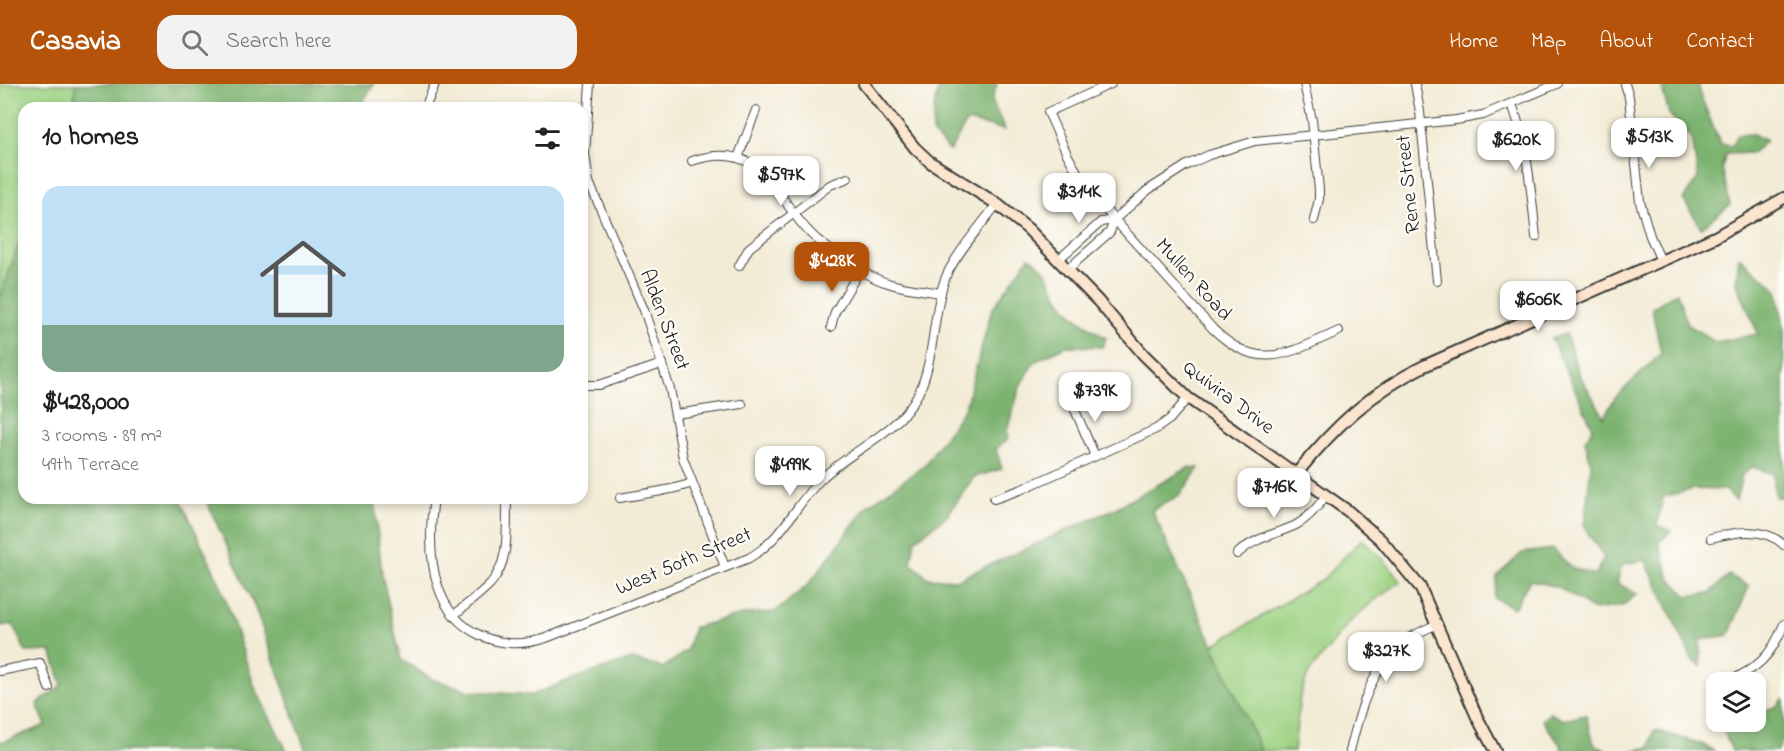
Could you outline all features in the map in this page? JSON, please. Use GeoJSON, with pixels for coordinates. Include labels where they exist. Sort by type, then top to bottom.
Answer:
{"type":"FeatureCollection","features":[{"type":"Feature","properties":{"kind":"main road","name":"Quivira Drive"},"geometry":{"type":"LineString","coordinates":[[864,84],[915,148],[930,162],[997,204],[1028,229],[1059,259],[1144,355],[1188,398],[1297,473],[1369,528],[1420,586],[1477,717],[1495,751]]}},
{"type":"Feature","properties":{"kind":"main road"},"geometry":{"type":"LineString","coordinates":[[1297,473],[1316,449],[1348,416],[1394,382],[1424,366],[1715,237],[1784,198]]}},
{"type":"Feature","properties":{"kind":"street"},"geometry":{"type":"LineString","coordinates":[[428,102],[435,84]]}},
{"type":"Feature","properties":{"kind":"street","name":"Alden Street"},"geometry":{"type":"LineString","coordinates":[[588,112],[590,84]]}},
{"type":"Feature","properties":{"kind":"street","name":"Mullen Road"},"geometry":{"type":"LineString","coordinates":[[1111,84],[1048,112],[1086,188],[1213,329],[1239,350],[1260,356],[1284,354],[1339,331]]}},
{"type":"Feature","properties":{"kind":"street"},"geometry":{"type":"LineString","coordinates":[[1304,84],[1310,105],[1319,199],[1314,220]]}},
{"type":"Feature","properties":{"kind":"street","name":"Rene Street"},"geometry":{"type":"LineString","coordinates":[[1415,84],[1437,281]]}},
{"type":"Feature","properties":{"kind":"street"},"geometry":{"type":"LineString","coordinates":[[1059,259],[1101,222],[1114,220],[1166,177],[1209,155],[1255,141],[1456,120],[1483,115],[1557,84]]}},
{"type":"Feature","properties":{"kind":"street"},"geometry":{"type":"LineString","coordinates":[[1625,84],[1631,116],[1640,202],[1650,236],[1661,261]]}},
{"type":"Feature","properties":{"kind":"street"},"geometry":{"type":"LineString","coordinates":[[1512,104],[1527,152],[1536,237]]}},
{"type":"Feature","properties":{"kind":"street"},"geometry":{"type":"LineString","coordinates":[[738,158],[756,110]]}},
{"type":"Feature","properties":{"kind":"street"},"geometry":{"type":"LineString","coordinates":[[692,161],[715,156],[738,158],[768,178],[817,240],[860,270],[889,284],[940,293]]}},
{"type":"Feature","properties":{"kind":"street","name":"Alden Street"},"geometry":{"type":"LineString","coordinates":[[588,175],[644,310],[676,414],[683,458],[725,567]]}},
{"type":"Feature","properties":{"kind":"street"},"geometry":{"type":"LineString","coordinates":[[739,266],[749,248],[830,185],[848,178]]}},
{"type":"Feature","properties":{"kind":"street","name":"West 50th Street"},"geometry":{"type":"LineString","coordinates":[[454,615],[482,637],[508,644],[531,643],[749,558],[770,544],[824,476],[897,422],[911,407],[923,381],[940,293],[949,270],[997,204]]}},
{"type":"Feature","properties":{"kind":"street"},"geometry":{"type":"LineString","coordinates":[[1068,269],[1110,232],[1114,220]]}},
{"type":"Feature","properties":{"kind":"street"},"geometry":{"type":"LineString","coordinates":[[831,327],[835,312],[860,270]]}},
{"type":"Feature","properties":{"kind":"street"},"geometry":{"type":"LineString","coordinates":[[588,384],[599,385],[662,364]]}},
{"type":"Feature","properties":{"kind":"street"},"geometry":{"type":"LineString","coordinates":[[994,499],[1020,490],[1156,429],[1170,419],[1188,398]]}},
{"type":"Feature","properties":{"kind":"street"},"geometry":{"type":"LineString","coordinates":[[1071,401],[1095,456]]}},
{"type":"Feature","properties":{"kind":"street"},"geometry":{"type":"LineString","coordinates":[[676,414],[742,404]]}},
{"type":"Feature","properties":{"kind":"street"},"geometry":{"type":"LineString","coordinates":[[620,498],[658,493],[692,483]]}},
{"type":"Feature","properties":{"kind":"street"},"geometry":{"type":"LineString","coordinates":[[1238,554],[1254,541],[1297,525],[1308,517],[1326,495]]}},
{"type":"Feature","properties":{"kind":"street"},"geometry":{"type":"LineString","coordinates":[[433,504],[431,520],[434,570],[438,587],[454,615],[490,584],[500,569],[505,555],[507,504]]}},
{"type":"Feature","properties":{"kind":"street"},"geometry":{"type":"LineString","coordinates":[[1711,538],[1738,531],[1751,531],[1779,540],[1784,545]]}},
{"type":"Feature","properties":{"kind":"street"},"geometry":{"type":"LineString","coordinates":[[1350,751],[1371,686],[1390,653],[1409,638],[1438,624]]}},
{"type":"Feature","properties":{"kind":"street"},"geometry":{"type":"LineString","coordinates":[[1747,672],[1766,658],[1778,640],[1784,624]]}},
{"type":"Feature","properties":{"kind":"street"},"geometry":{"type":"LineString","coordinates":[[0,671],[40,663],[50,688]]}},
{"type":"Feature","properties":{"kind":"green space"},"geometry":{"type":"Polygon","coordinates":[[[0,84],[82,84],[75,102],[18,102],[18,270],[0,319],[0,84]]]}},
{"type":"Feature","properties":{"kind":"green space"},"geometry":{"type":"Polygon","coordinates":[[[75,84],[374,84],[363,102],[74,102],[75,84]]]}},
{"type":"Feature","properties":{"kind":"green space"},"geometry":{"type":"Polygon","coordinates":[[[940,84],[997,84],[992,101],[1005,130],[967,121],[950,151],[932,133],[935,101],[940,84]]]}},
{"type":"Feature","properties":{"kind":"green space"},"geometry":{"type":"Polygon","coordinates":[[[1661,84],[1699,84],[1699,92],[1720,144],[1732,146],[1737,135],[1753,134],[1766,141],[1752,153],[1726,154],[1722,168],[1730,205],[1701,228],[1683,199],[1698,178],[1692,138],[1669,114],[1661,84]]]}},
{"type":"Feature","properties":{"kind":"green space"},"geometry":{"type":"Polygon","coordinates":[[[18,246],[18,504],[183,504],[221,586],[255,688],[287,751],[0,751],[0,741],[46,725],[37,704],[62,685],[51,651],[26,652],[12,624],[0,626],[0,299],[18,246]]]}},
{"type":"Feature","properties":{"kind":"green space"},"geometry":{"type":"Polygon","coordinates":[[[1029,257],[1046,273],[1071,313],[1106,338],[1102,347],[1065,346],[1034,362],[1021,384],[1007,430],[1009,438],[996,449],[1002,469],[974,477],[947,516],[915,540],[911,563],[928,578],[956,580],[1114,509],[1188,468],[1199,468],[1180,495],[1152,510],[1261,751],[306,751],[254,605],[208,504],[375,504],[382,575],[401,660],[432,679],[470,691],[532,695],[632,659],[663,668],[687,650],[694,627],[746,614],[775,612],[809,584],[867,506],[924,466],[965,408],[992,309],[1029,257]]]}},
{"type":"Feature","properties":{"kind":"green space"},"geometry":{"type":"Polygon","coordinates":[[[1739,257],[1777,289],[1784,327],[1784,497],[1775,497],[1773,474],[1753,467],[1742,475],[1736,501],[1726,490],[1694,489],[1663,497],[1657,525],[1671,531],[1659,543],[1670,579],[1688,596],[1710,593],[1729,575],[1749,586],[1729,635],[1700,640],[1701,666],[1693,661],[1645,560],[1622,565],[1617,583],[1637,594],[1622,606],[1594,610],[1560,588],[1530,580],[1514,608],[1494,598],[1497,576],[1522,553],[1553,549],[1572,568],[1595,575],[1604,557],[1584,527],[1591,464],[1585,440],[1593,428],[1551,338],[1566,334],[1579,374],[1604,417],[1615,398],[1661,354],[1652,308],[1677,292],[1687,324],[1715,342],[1758,334],[1736,282],[1739,257]]]}},
{"type":"Feature","properties":{"kind":"green space"},"geometry":{"type":"Polygon","coordinates":[[[1362,539],[1384,560],[1401,581],[1371,603],[1348,624],[1308,674],[1300,696],[1294,751],[1261,751],[1213,645],[1322,580],[1362,539]]]}},
{"type":"Feature","properties":{"kind":"green space"},"geometry":{"type":"Polygon","coordinates":[[[1784,698],[1784,738],[1777,751],[1732,751],[1724,732],[1766,732],[1766,710],[1777,706],[1784,698]]]}},
{"type":"Feature","properties":{"kind":"green space"},"geometry":{"type":"Polygon","coordinates":[[[1550,713],[1563,720],[1586,715],[1594,744],[1607,751],[1561,751],[1562,747],[1542,720],[1550,713]]]}},
{"type":"Feature","properties":{"kind":"green space"},"geometry":{"type":"Polygon","coordinates":[[[1654,730],[1702,744],[1714,751],[1631,751],[1650,747],[1654,730]]]}}]}
